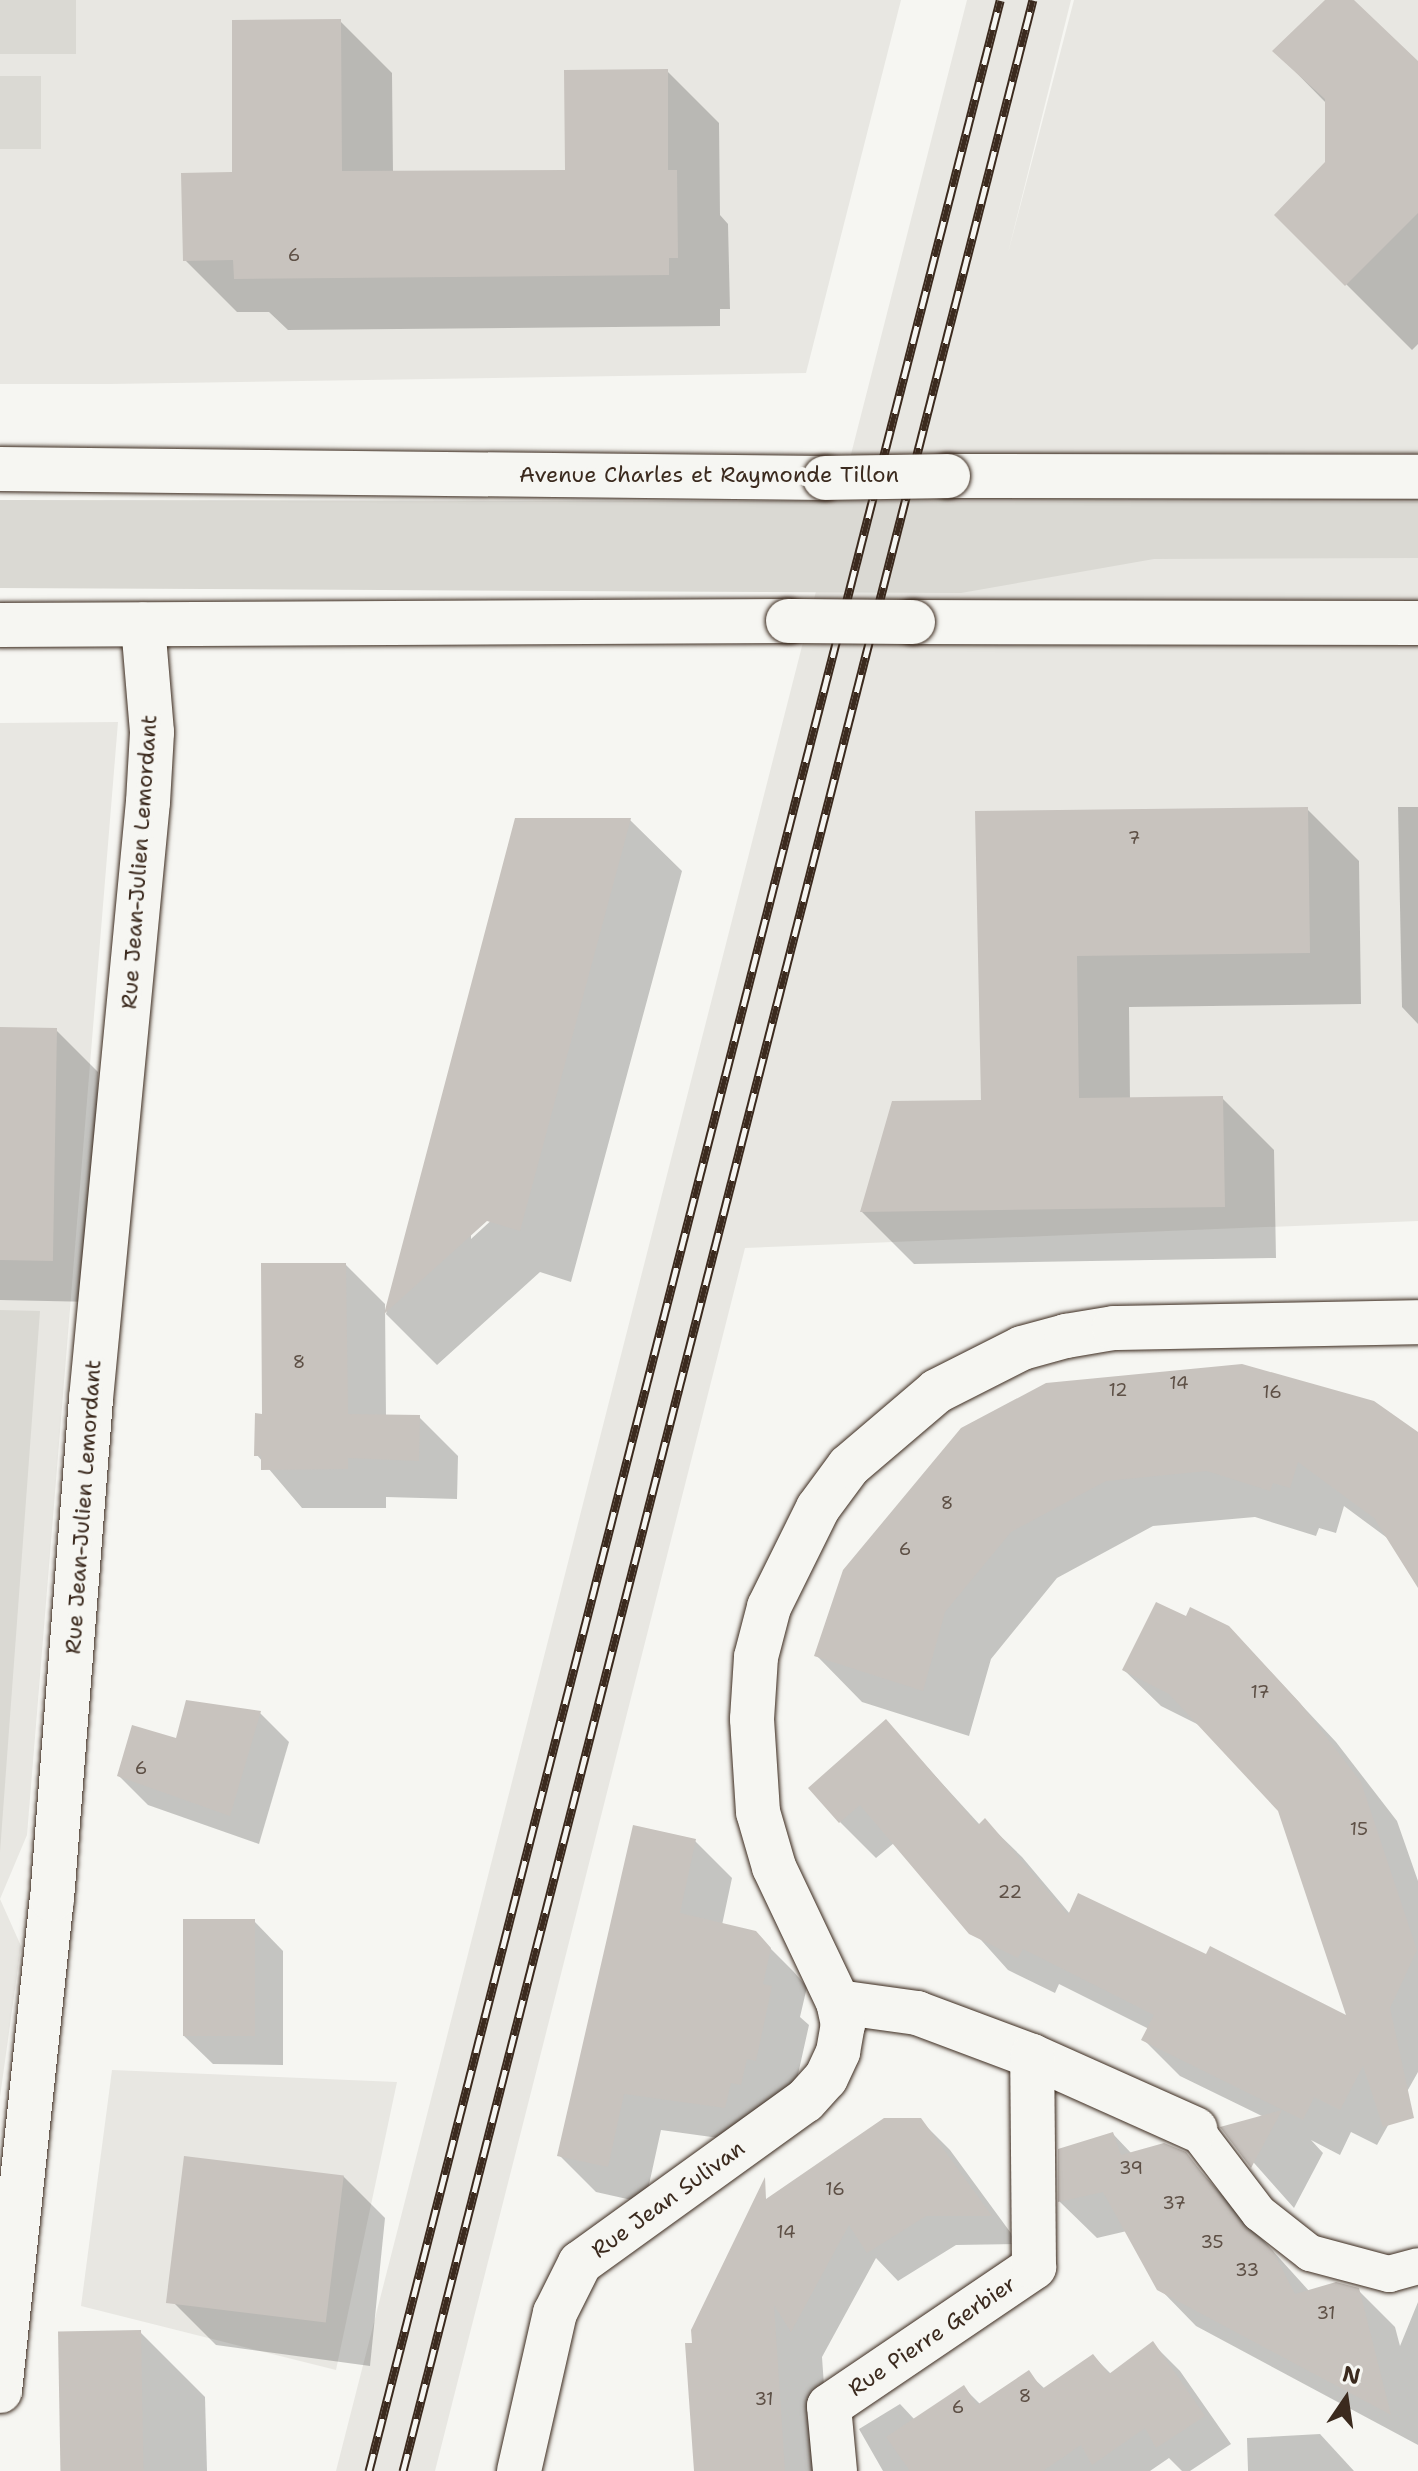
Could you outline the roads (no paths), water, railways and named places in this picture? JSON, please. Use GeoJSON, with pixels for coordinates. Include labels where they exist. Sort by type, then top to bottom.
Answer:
{"type":"FeatureCollection","features":[{"type":"Feature","properties":{"kind":"street","name":"Avenue Charles et Raymonde Tillon"},"geometry":{"type":"LineString","coordinates":[[0,469],[825,478],[1418,477]]}},
{"type":"Feature","properties":{"kind":"street"},"geometry":{"type":"LineString","coordinates":[[1364,623],[1418,613]]}},
{"type":"Feature","properties":{"kind":"street"},"geometry":{"type":"LineString","coordinates":[[0,625],[788,621],[1418,623]]}},
{"type":"Feature","properties":{"kind":"street","name":"Rue Jean-Julien Lemordant"},"geometry":{"type":"LineString","coordinates":[[0,2391],[52,1899],[94,1356],[148,802],[152,732],[143,624]]}},
{"type":"Feature","properties":{"kind":"street"},"geometry":{"type":"LineString","coordinates":[[1418,1322],[1114,1328],[1022,1348],[937,1391],[849,1466],[818,1508],[769,1607],[756,1657],[752,1719],[758,1812],[774,1867],[838,2002],[917,2013],[1032,2056],[1195,2129],[1259,2213],[1310,2253],[1389,2274],[1418,2266]]}},
{"type":"Feature","properties":{"kind":"street","name":"Rue Jean Sulivan"},"geometry":{"type":"LineString","coordinates":[[519,2471],[555,2313],[580,2263],[805,2101],[826,2078],[838,2052],[843,2025],[838,2002]]}},
{"type":"Feature","properties":{"kind":"street","name":"Rue Pierre Gerbier"},"geometry":{"type":"LineString","coordinates":[[835,2471],[829,2406],[1034,2267],[1032,2056]]}},
{"type":"Feature","properties":{"kind":"railway"},"geometry":{"type":"LineString","coordinates":[[369,2471],[1000,0]]}},
{"type":"Feature","properties":{"kind":"railway"},"geometry":{"type":"LineString","coordinates":[[403,2471],[1033,0]]}}]}
